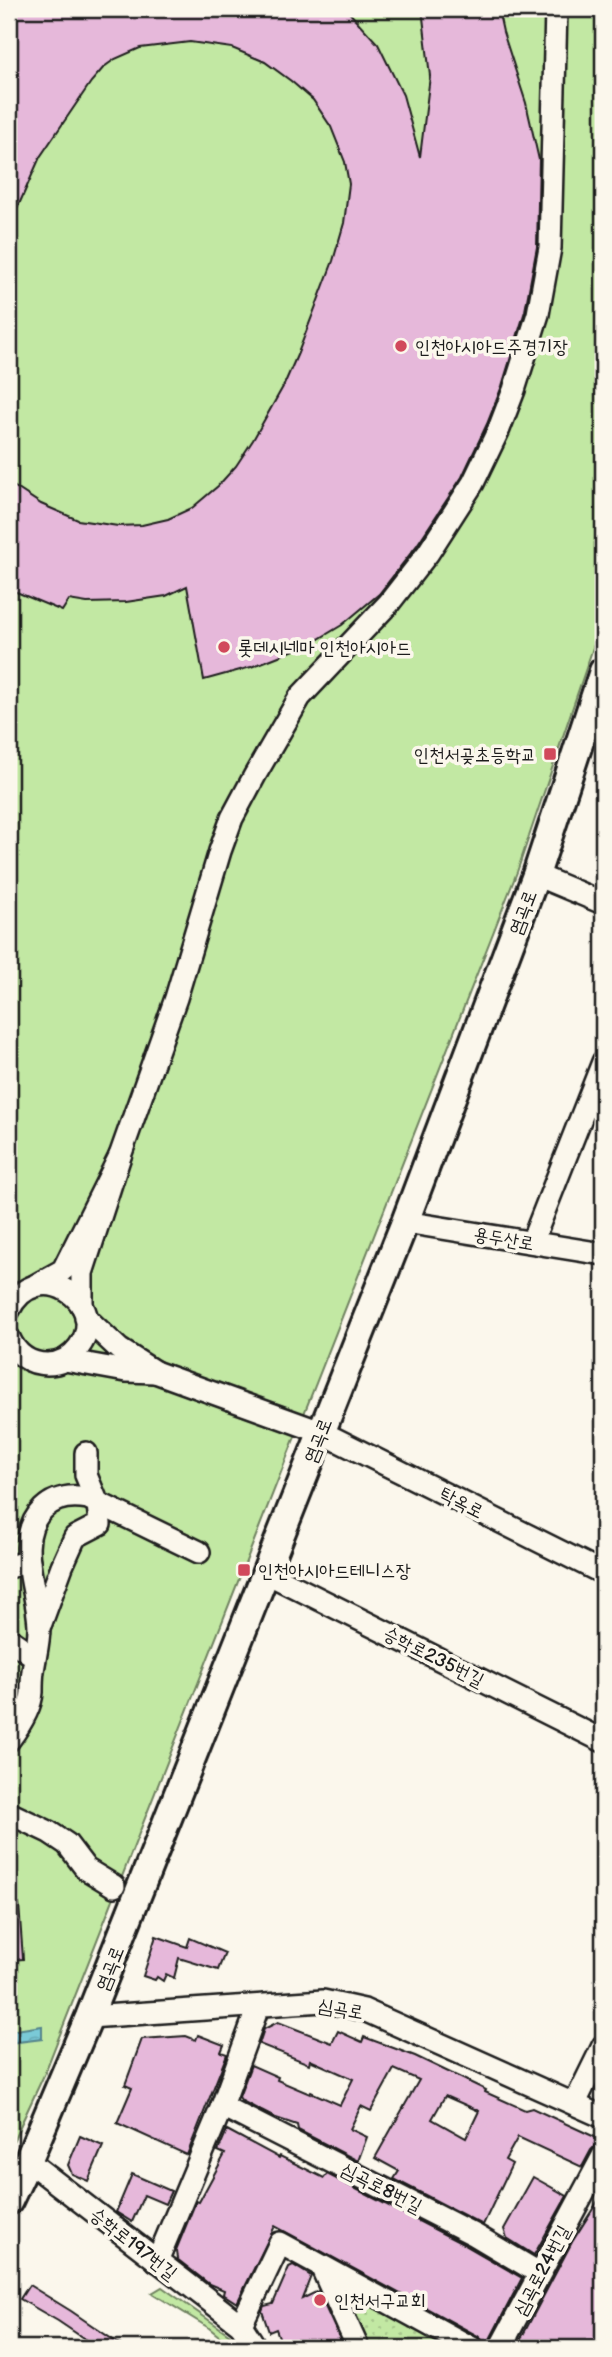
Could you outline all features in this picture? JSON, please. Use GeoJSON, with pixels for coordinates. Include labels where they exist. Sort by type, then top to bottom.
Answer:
{"type":"FeatureCollection","features":[{"type":"Feature","properties":{"kind":"main road","name":"염곡로"},"geometry":{"type":"LineString","coordinates":[[9,2201],[19,2169],[89,2017],[405,1222],[536,875],[603,671]]}},
{"type":"Feature","properties":{"kind":"street"},"geometry":{"type":"LineString","coordinates":[[9,1338],[16,1352],[40,1364],[65,1360],[75,1353],[82,1342],[86,1331],[82,1273],[176,998],[232,818],[300,697],[389,603],[428,553],[473,484],[499,429],[538,314],[550,248],[556,9]]}},
{"type":"Feature","properties":{"kind":"street"},"geometry":{"type":"LineString","coordinates":[[536,875],[603,903]]}},
{"type":"Feature","properties":{"kind":"street"},"geometry":{"type":"LineString","coordinates":[[532,1242],[603,1062]]}},
{"type":"Feature","properties":{"kind":"street"},"geometry":{"type":"LineString","coordinates":[[10,1305],[24,1291],[63,1270],[120,1156]]}},
{"type":"Feature","properties":{"kind":"street","name":"용두산로"},"geometry":{"type":"LineString","coordinates":[[405,1222],[603,1254]]}},
{"type":"Feature","properties":{"kind":"street"},"geometry":{"type":"LineString","coordinates":[[36,1286],[50,1284],[64,1288],[119,1349],[155,1373]]}},
{"type":"Feature","properties":{"kind":"street"},"geometry":{"type":"LineString","coordinates":[[65,1360],[126,1371],[155,1373]]}},
{"type":"Feature","properties":{"kind":"street","name":"탁옥로"},"geometry":{"type":"LineString","coordinates":[[155,1373],[321,1432],[603,1573]]}},
{"type":"Feature","properties":{"kind":"street"},"geometry":{"type":"LineString","coordinates":[[9,1740],[32,1695],[31,1683],[39,1628],[62,1566],[75,1537],[100,1524],[98,1504],[86,1475],[86,1453]]}},
{"type":"Feature","properties":{"kind":"street"},"geometry":{"type":"LineString","coordinates":[[39,1628],[19,1564],[29,1546],[32,1525],[37,1516],[56,1500],[77,1496],[88,1498],[200,1552]]}},
{"type":"Feature","properties":{"kind":"street","name":"승학로235번길"},"geometry":{"type":"LineString","coordinates":[[265,1572],[602,1736]]}},
{"type":"Feature","properties":{"kind":"street"},"geometry":{"type":"LineString","coordinates":[[9,1642],[12,1641],[35,1657]]}},
{"type":"Feature","properties":{"kind":"street"},"geometry":{"type":"LineString","coordinates":[[9,1813],[67,1844],[86,1869],[114,1886]]}},
{"type":"Feature","properties":{"kind":"street","name":"심곡로"},"geometry":{"type":"LineString","coordinates":[[89,2017],[323,2001],[365,2010],[603,2117]]}},
{"type":"Feature","properties":{"kind":"street"},"geometry":{"type":"LineString","coordinates":[[157,2261],[222,2106],[258,2007]]}},
{"type":"Feature","properties":{"kind":"street"},"geometry":{"type":"LineString","coordinates":[[575,2103],[603,2046]]}},
{"type":"Feature","properties":{"kind":"street","name":"심곡로8번길"},"geometry":{"type":"LineString","coordinates":[[222,2106],[475,2235],[539,2273]]}},
{"type":"Feature","properties":{"kind":"street","name":"심곡로24번길"},"geometry":{"type":"LineString","coordinates":[[500,2348],[603,2155]]}},
{"type":"Feature","properties":{"kind":"street","name":"승학로197번길"},"geometry":{"type":"LineString","coordinates":[[19,2169],[157,2261],[241,2325],[256,2348]]}},
{"type":"Feature","properties":{"kind":"street"},"geometry":{"type":"LineString","coordinates":[[241,2325],[280,2243],[472,2348]]}},
{"type":"Feature","properties":{"kind":"street"},"geometry":{"type":"LineString","coordinates":[[321,2266],[358,2348]]}},
{"type":"Feature","properties":{"kind":"green space"},"geometry":{"type":"Polygon","coordinates":[[[9,9],[603,9],[603,618],[517,872],[44,2075],[9,2150],[9,9]]]}},
{"type":"Feature","properties":{"kind":"green space"},"geometry":{"type":"Polygon","coordinates":[[[162,2287],[230,2335],[243,2348],[234,2348],[209,2328],[152,2293],[162,2287]]]}},
{"type":"Feature","properties":{"kind":"green space"},"geometry":{"type":"Polygon","coordinates":[[[352,2294],[458,2348],[370,2348],[350,2305],[349,2298],[352,2294]]]}},
{"type":"Feature","properties":{"kind":"water"},"geometry":{"type":"Polygon","coordinates":[[[42,2026],[42,2039],[9,2043],[9,2031],[42,2026]]]}},
{"type":"Feature","properties":{"kind":"building","name":"인천아시아드주경기장"},"geometry":{"type":"Polygon","coordinates":[[[9,9],[346,9],[378,44],[403,95],[420,157],[430,76],[422,9],[498,9],[526,103],[539,160],[537,247],[525,311],[502,386],[462,477],[417,545],[379,594],[342,625],[312,643],[251,667],[204,680],[187,586],[166,596],[126,602],[87,603],[69,600],[62,611],[9,589],[9,483],[41,504],[78,520],[118,526],[142,525],[168,519],[192,508],[236,466],[284,385],[298,353],[333,261],[344,223],[349,184],[345,162],[331,127],[313,100],[265,62],[232,48],[190,42],[140,48],[115,59],[91,82],[40,157],[9,227],[9,9]]]}},
{"type":"Feature","properties":{"kind":"building"},"geometry":{"type":"Polygon","coordinates":[[[9,1904],[19,1904],[23,1959],[9,1960],[9,1904]]]}},
{"type":"Feature","properties":{"kind":"building"},"geometry":{"type":"Polygon","coordinates":[[[156,1936],[187,1947],[190,1938],[225,1953],[218,1970],[179,1958],[174,1978],[166,1974],[163,1981],[157,1977],[155,1980],[143,1976],[156,1936]]]}},
{"type":"Feature","properties":{"kind":"building"},"geometry":{"type":"Polygon","coordinates":[[[278,2022],[332,2043],[338,2031],[362,2042],[364,2037],[415,2056],[486,2090],[485,2092],[525,2110],[532,2108],[600,2141],[591,2150],[582,2167],[518,2137],[505,2160],[512,2164],[483,2225],[394,2179],[399,2171],[375,2158],[419,2080],[394,2069],[371,2111],[361,2106],[350,2129],[367,2137],[358,2161],[298,2130],[297,2125],[273,2117],[242,2101],[239,2097],[251,2065],[278,2077],[277,2080],[340,2105],[353,2079],[310,2060],[309,2064],[259,2044],[264,2029],[278,2022]],[[445,2096],[432,2119],[466,2138],[479,2111],[445,2096]]]}},
{"type":"Feature","properties":{"kind":"building"},"geometry":{"type":"Polygon","coordinates":[[[198,2035],[224,2045],[221,2052],[227,2054],[187,2155],[117,2123],[132,2088],[125,2085],[142,2039],[186,2036],[196,2040],[198,2035]]]}},
{"type":"Feature","properties":{"kind":"building"},"geometry":{"type":"Polygon","coordinates":[[[227,2130],[324,2178],[327,2174],[463,2244],[522,2278],[489,2341],[484,2342],[478,2336],[275,2226],[237,2303],[223,2294],[224,2290],[209,2284],[177,2259],[176,2250],[196,2201],[199,2202],[225,2154],[218,2151],[227,2130]]]}},
{"type":"Feature","properties":{"kind":"building"},"geometry":{"type":"Polygon","coordinates":[[[80,2136],[103,2146],[88,2181],[72,2174],[68,2165],[80,2136]]]}},
{"type":"Feature","properties":{"kind":"building"},"geometry":{"type":"Polygon","coordinates":[[[132,2174],[171,2191],[165,2204],[144,2195],[132,2222],[116,2212],[132,2174]]]}},
{"type":"Feature","properties":{"kind":"building"},"geometry":{"type":"Polygon","coordinates":[[[533,2177],[567,2196],[534,2255],[507,2238],[504,2229],[533,2177]]]}},
{"type":"Feature","properties":{"kind":"building"},"geometry":{"type":"Polygon","coordinates":[[[603,2193],[603,2328],[592,2348],[516,2348],[572,2242],[603,2193]]]}},
{"type":"Feature","properties":{"kind":"building"},"geometry":{"type":"Polygon","coordinates":[[[293,2265],[311,2276],[302,2299],[318,2291],[344,2348],[321,2348],[319,2343],[306,2348],[283,2348],[276,2329],[269,2332],[262,2311],[264,2306],[273,2304],[289,2267],[293,2265]]]}},
{"type":"Feature","properties":{"kind":"building"},"geometry":{"type":"Polygon","coordinates":[[[29,2285],[125,2348],[98,2348],[20,2299],[29,2285]]]}},
{"type":"Feature","properties":{"kind":"place","name":"인천아시아드주경기장"},"geometry":{"type":"Point","coordinates":[401,346]}},
{"type":"Feature","properties":{"kind":"place","name":"롯데시네마 인천아시아드"},"geometry":{"type":"Point","coordinates":[224,647]}},
{"type":"Feature","properties":{"kind":"place","name":"인천서곶초등학교"},"geometry":{"type":"Point","coordinates":[550,754]}},
{"type":"Feature","properties":{"kind":"place","name":"인천아시아드테니스장"},"geometry":{"type":"Point","coordinates":[244,1570]}},
{"type":"Feature","properties":{"kind":"place","name":"인천서구교회"},"geometry":{"type":"Point","coordinates":[320,2300]}}]}
